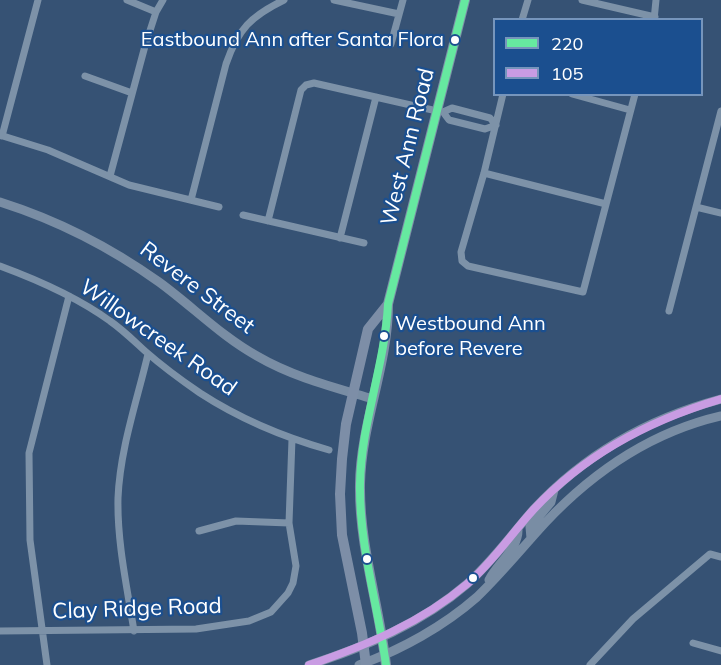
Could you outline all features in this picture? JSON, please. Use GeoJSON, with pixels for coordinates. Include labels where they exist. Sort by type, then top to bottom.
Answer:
{"type":"FeatureCollection","features":[{"type":"Feature","properties":{"kind":"main road","name":"West Ann Road"},"geometry":{"type":"LineString","coordinates":[[386,660],[360,514],[361,459],[388,331],[388,304],[440,111],[465,0]]}},
{"type":"Feature","properties":{"kind":"main road","name":"Revere Street"},"geometry":{"type":"LineString","coordinates":[[0,202],[63,226],[109,249],[259,357],[302,377],[373,399]]}},
{"type":"Feature","properties":{"kind":"main road","name":"West Ann Road"},"geometry":{"type":"LineString","coordinates":[[364,664],[364,645],[345,559],[340,514],[342,450],[368,329],[388,304]]}},
{"type":"Feature","properties":{"kind":"main road"},"geometry":{"type":"LineString","coordinates":[[309,665],[364,645],[426,614],[469,583],[554,490],[591,459],[632,433],[683,411],[721,399]]}},
{"type":"Feature","properties":{"kind":"main road"},"geometry":{"type":"LineString","coordinates":[[364,664],[386,660],[459,611],[485,588],[580,489],[599,473],[623,457],[666,435],[721,416]]}},
{"type":"Feature","properties":{"kind":"main road"},"geometry":{"type":"LineString","coordinates":[[531,538],[530,527],[552,502],[554,490]]}},
{"type":"Feature","properties":{"kind":"main road"},"geometry":{"type":"LineString","coordinates":[[485,588],[495,568],[512,549],[518,536],[518,528]]}},
{"type":"Feature","properties":{"kind":"street"},"geometry":{"type":"LineString","coordinates":[[38,0],[1,136],[48,150],[129,185],[219,207]]}},
{"type":"Feature","properties":{"kind":"street"},"geometry":{"type":"LineString","coordinates":[[127,0],[156,12]]}},
{"type":"Feature","properties":{"kind":"street"},"geometry":{"type":"LineString","coordinates":[[110,176],[156,12],[163,0]]}},
{"type":"Feature","properties":{"kind":"street"},"geometry":{"type":"LineString","coordinates":[[191,200],[233,43],[261,11],[284,0]]}},
{"type":"Feature","properties":{"kind":"street"},"geometry":{"type":"LineString","coordinates":[[334,0],[399,14]]}},
{"type":"Feature","properties":{"kind":"street"},"geometry":{"type":"LineString","coordinates":[[391,44],[403,0]]}},
{"type":"Feature","properties":{"kind":"street"},"geometry":{"type":"LineString","coordinates":[[523,18],[528,0]]}},
{"type":"Feature","properties":{"kind":"street"},"geometry":{"type":"LineString","coordinates":[[582,0],[655,18],[656,0]]}},
{"type":"Feature","properties":{"kind":"street"},"geometry":{"type":"LineString","coordinates":[[85,76],[132,93]]}},
{"type":"Feature","properties":{"kind":"street"},"geometry":{"type":"LineString","coordinates":[[268,220],[301,90],[306,85],[314,83],[440,111],[452,108],[490,118],[496,124]]}},
{"type":"Feature","properties":{"kind":"street"},"geometry":{"type":"LineString","coordinates":[[503,96],[484,173],[461,252],[462,261],[468,266],[583,292],[634,96]]}},
{"type":"Feature","properties":{"kind":"street"},"geometry":{"type":"LineString","coordinates":[[579,96],[630,111]]}},
{"type":"Feature","properties":{"kind":"street"},"geometry":{"type":"LineString","coordinates":[[340,238],[376,97]]}},
{"type":"Feature","properties":{"kind":"street"},"geometry":{"type":"LineString","coordinates":[[440,111],[449,120],[485,129],[496,124]]}},
{"type":"Feature","properties":{"kind":"street"},"geometry":{"type":"LineString","coordinates":[[669,311],[721,111]]}},
{"type":"Feature","properties":{"kind":"street"},"geometry":{"type":"LineString","coordinates":[[484,173],[606,204]]}},
{"type":"Feature","properties":{"kind":"street"},"geometry":{"type":"LineString","coordinates":[[696,207],[721,213]]}},
{"type":"Feature","properties":{"kind":"street"},"geometry":{"type":"LineString","coordinates":[[243,215],[364,243]]}},
{"type":"Feature","properties":{"kind":"street","name":"Willowcreek Road"},"geometry":{"type":"LineString","coordinates":[[0,266],[30,277],[69,296],[111,321],[148,354],[200,393],[230,411],[292,439],[329,450]]}},
{"type":"Feature","properties":{"kind":"street"},"geometry":{"type":"LineString","coordinates":[[47,665],[30,540],[29,453],[69,296]]}},
{"type":"Feature","properties":{"kind":"street"},"geometry":{"type":"LineString","coordinates":[[134,631],[119,536],[118,498],[122,461],[148,354]]}},
{"type":"Feature","properties":{"kind":"street","name":"Clay Ridge Road"},"geometry":{"type":"LineString","coordinates":[[0,631],[196,629],[249,621],[271,612],[285,597],[295,577],[296,559],[289,523],[292,439]]}},
{"type":"Feature","properties":{"kind":"street"},"geometry":{"type":"LineString","coordinates":[[199,531],[236,521],[289,523]]}},
{"type":"Feature","properties":{"kind":"street"},"geometry":{"type":"LineString","coordinates":[[590,665],[633,619],[693,567],[710,554],[721,557]]}},
{"type":"Feature","properties":{"kind":"street"},"geometry":{"type":"LineString","coordinates":[[693,643],[721,651]]}},
{"type":"Feature","properties":{"kind":"transit line","name":"220"},"geometry":{"type":"LineString","coordinates":[[386,665],[363,530],[361,461],[386,327],[388,304],[465,0]]}},
{"type":"Feature","properties":{"kind":"transit line","name":"105"},"geometry":{"type":"LineString","coordinates":[[309,665],[392,632],[431,610],[467,584],[494,557],[534,509],[575,472],[620,441],[669,417],[721,399]]}},
{"type":"Feature","properties":{"kind":"place","name":"Eastbound Ann after Santa Flora"},"geometry":{"type":"Point","coordinates":[455,40]}},
{"type":"Feature","properties":{"kind":"place","name":"Westbound Ann before Revere"},"geometry":{"type":"Point","coordinates":[384,336]}}]}
